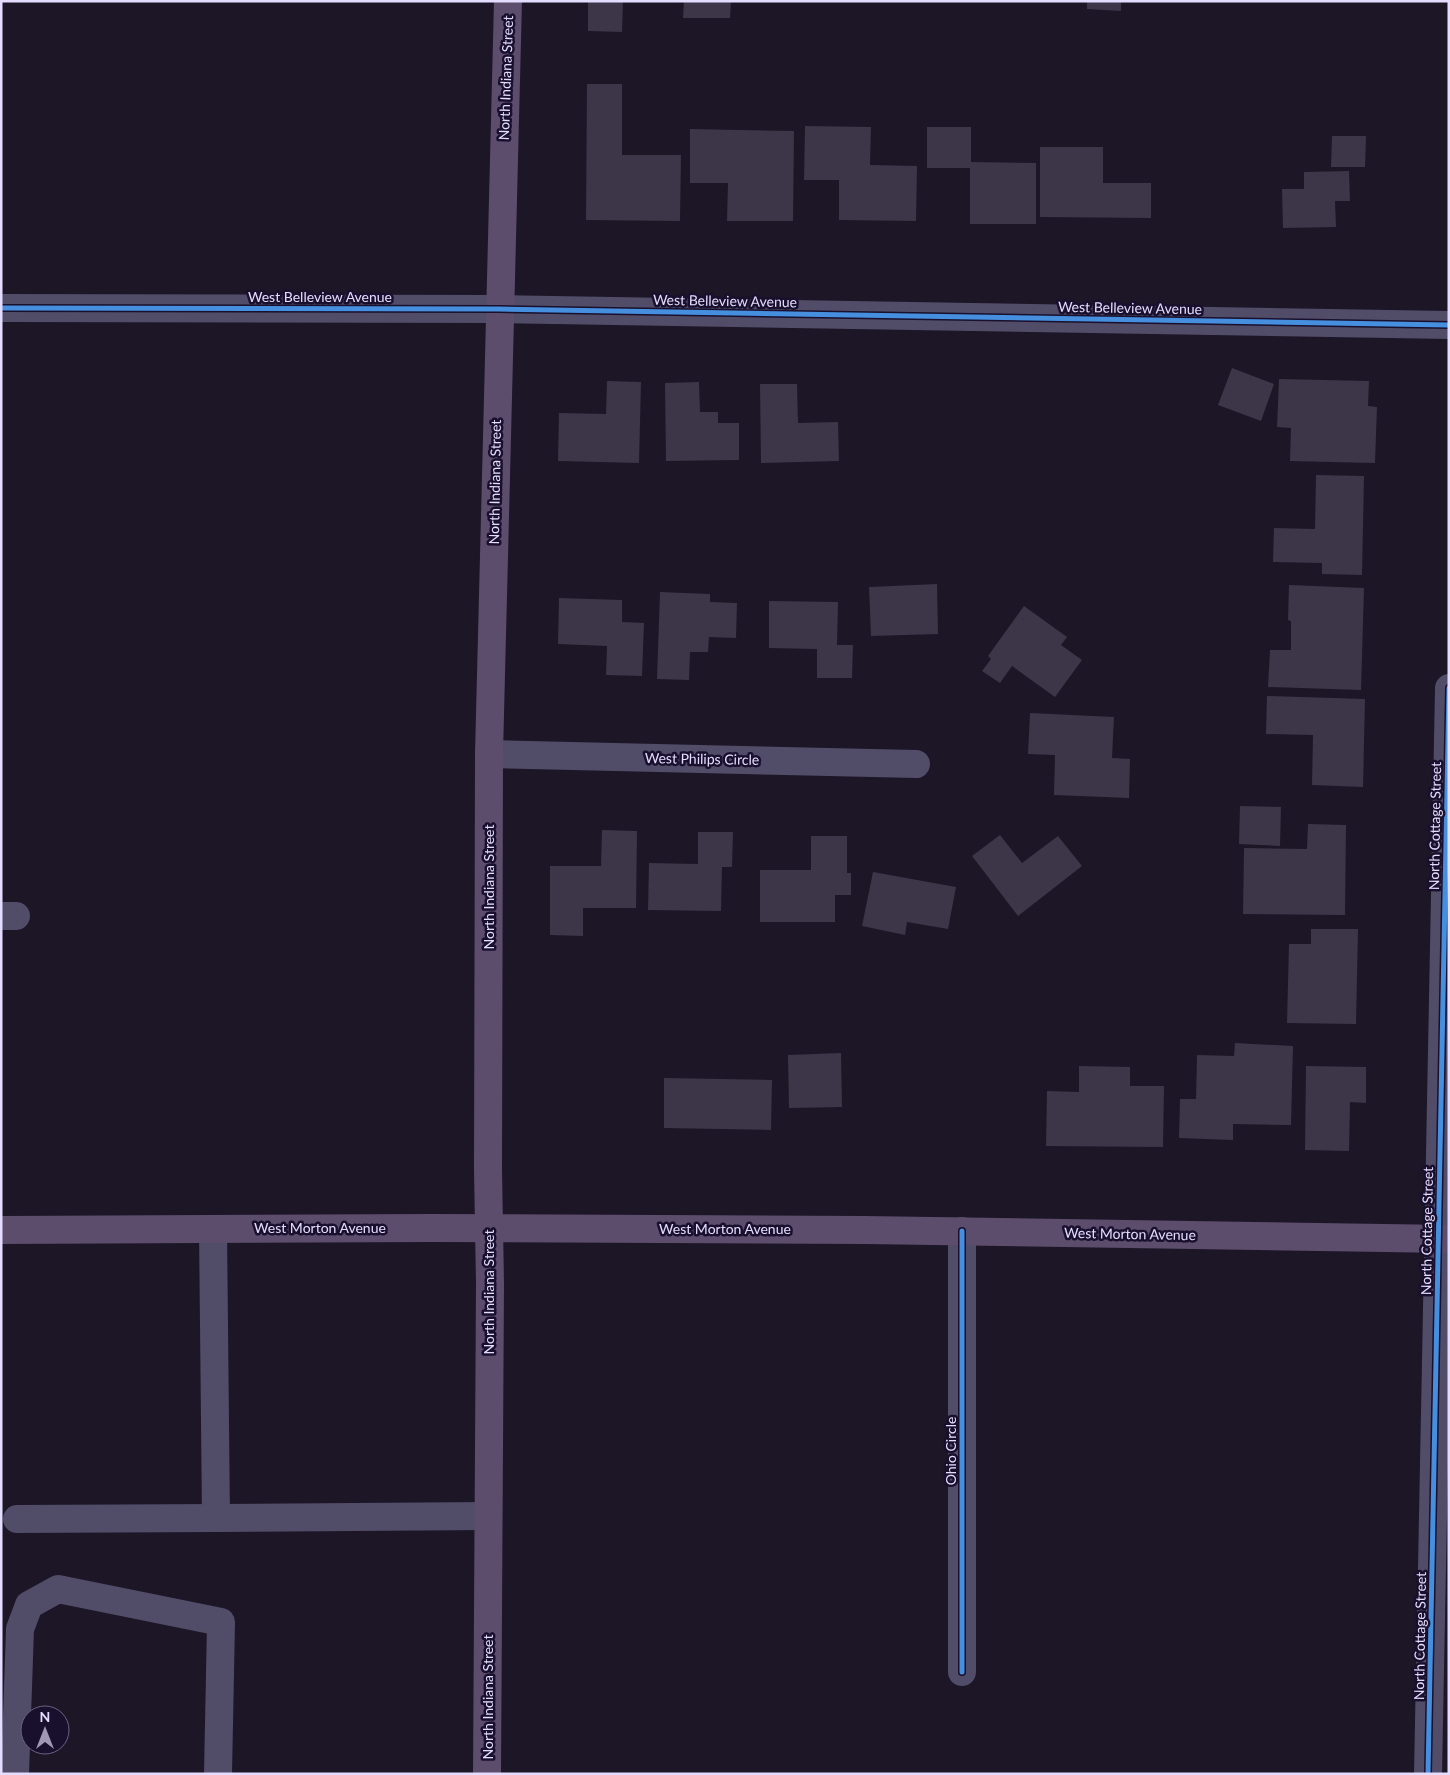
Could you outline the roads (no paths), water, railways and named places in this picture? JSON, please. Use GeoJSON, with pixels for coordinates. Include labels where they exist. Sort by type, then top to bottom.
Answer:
{"type":"FeatureCollection","features":[{"type":"Feature","properties":{"kind":"main road","name":"North Indiana Street"},"geometry":{"type":"LineString","coordinates":[[487,1774],[489,754],[508,1]]}},
{"type":"Feature","properties":{"kind":"main road","name":"West Morton Avenue"},"geometry":{"type":"LineString","coordinates":[[1,1230],[489,1228],[962,1231],[1443,1239]]}},
{"type":"Feature","properties":{"kind":"street","name":"West Belleview Avenue"},"geometry":{"type":"LineString","coordinates":[[1,308],[499,309],[1449,325]]}},
{"type":"Feature","properties":{"kind":"street","name":"North Cottage Street"},"geometry":{"type":"LineString","coordinates":[[1428,1774],[1443,1239],[1449,688]]}},
{"type":"Feature","properties":{"kind":"street","name":"West Philips Circle"},"geometry":{"type":"LineString","coordinates":[[489,754],[916,764]]}},
{"type":"Feature","properties":{"kind":"street"},"geometry":{"type":"LineString","coordinates":[[213,1229],[216,1518]]}},
{"type":"Feature","properties":{"kind":"street","name":"Ohio Circle"},"geometry":{"type":"LineString","coordinates":[[962,1231],[962,1672]]}},
{"type":"Feature","properties":{"kind":"street"},"geometry":{"type":"LineString","coordinates":[[17,1519],[488,1516]]}},
{"type":"Feature","properties":{"kind":"street"},"geometry":{"type":"LineString","coordinates":[[15,1774],[20,1629],[29,1605],[58,1589],[221,1622],[218,1774]]}}]}
